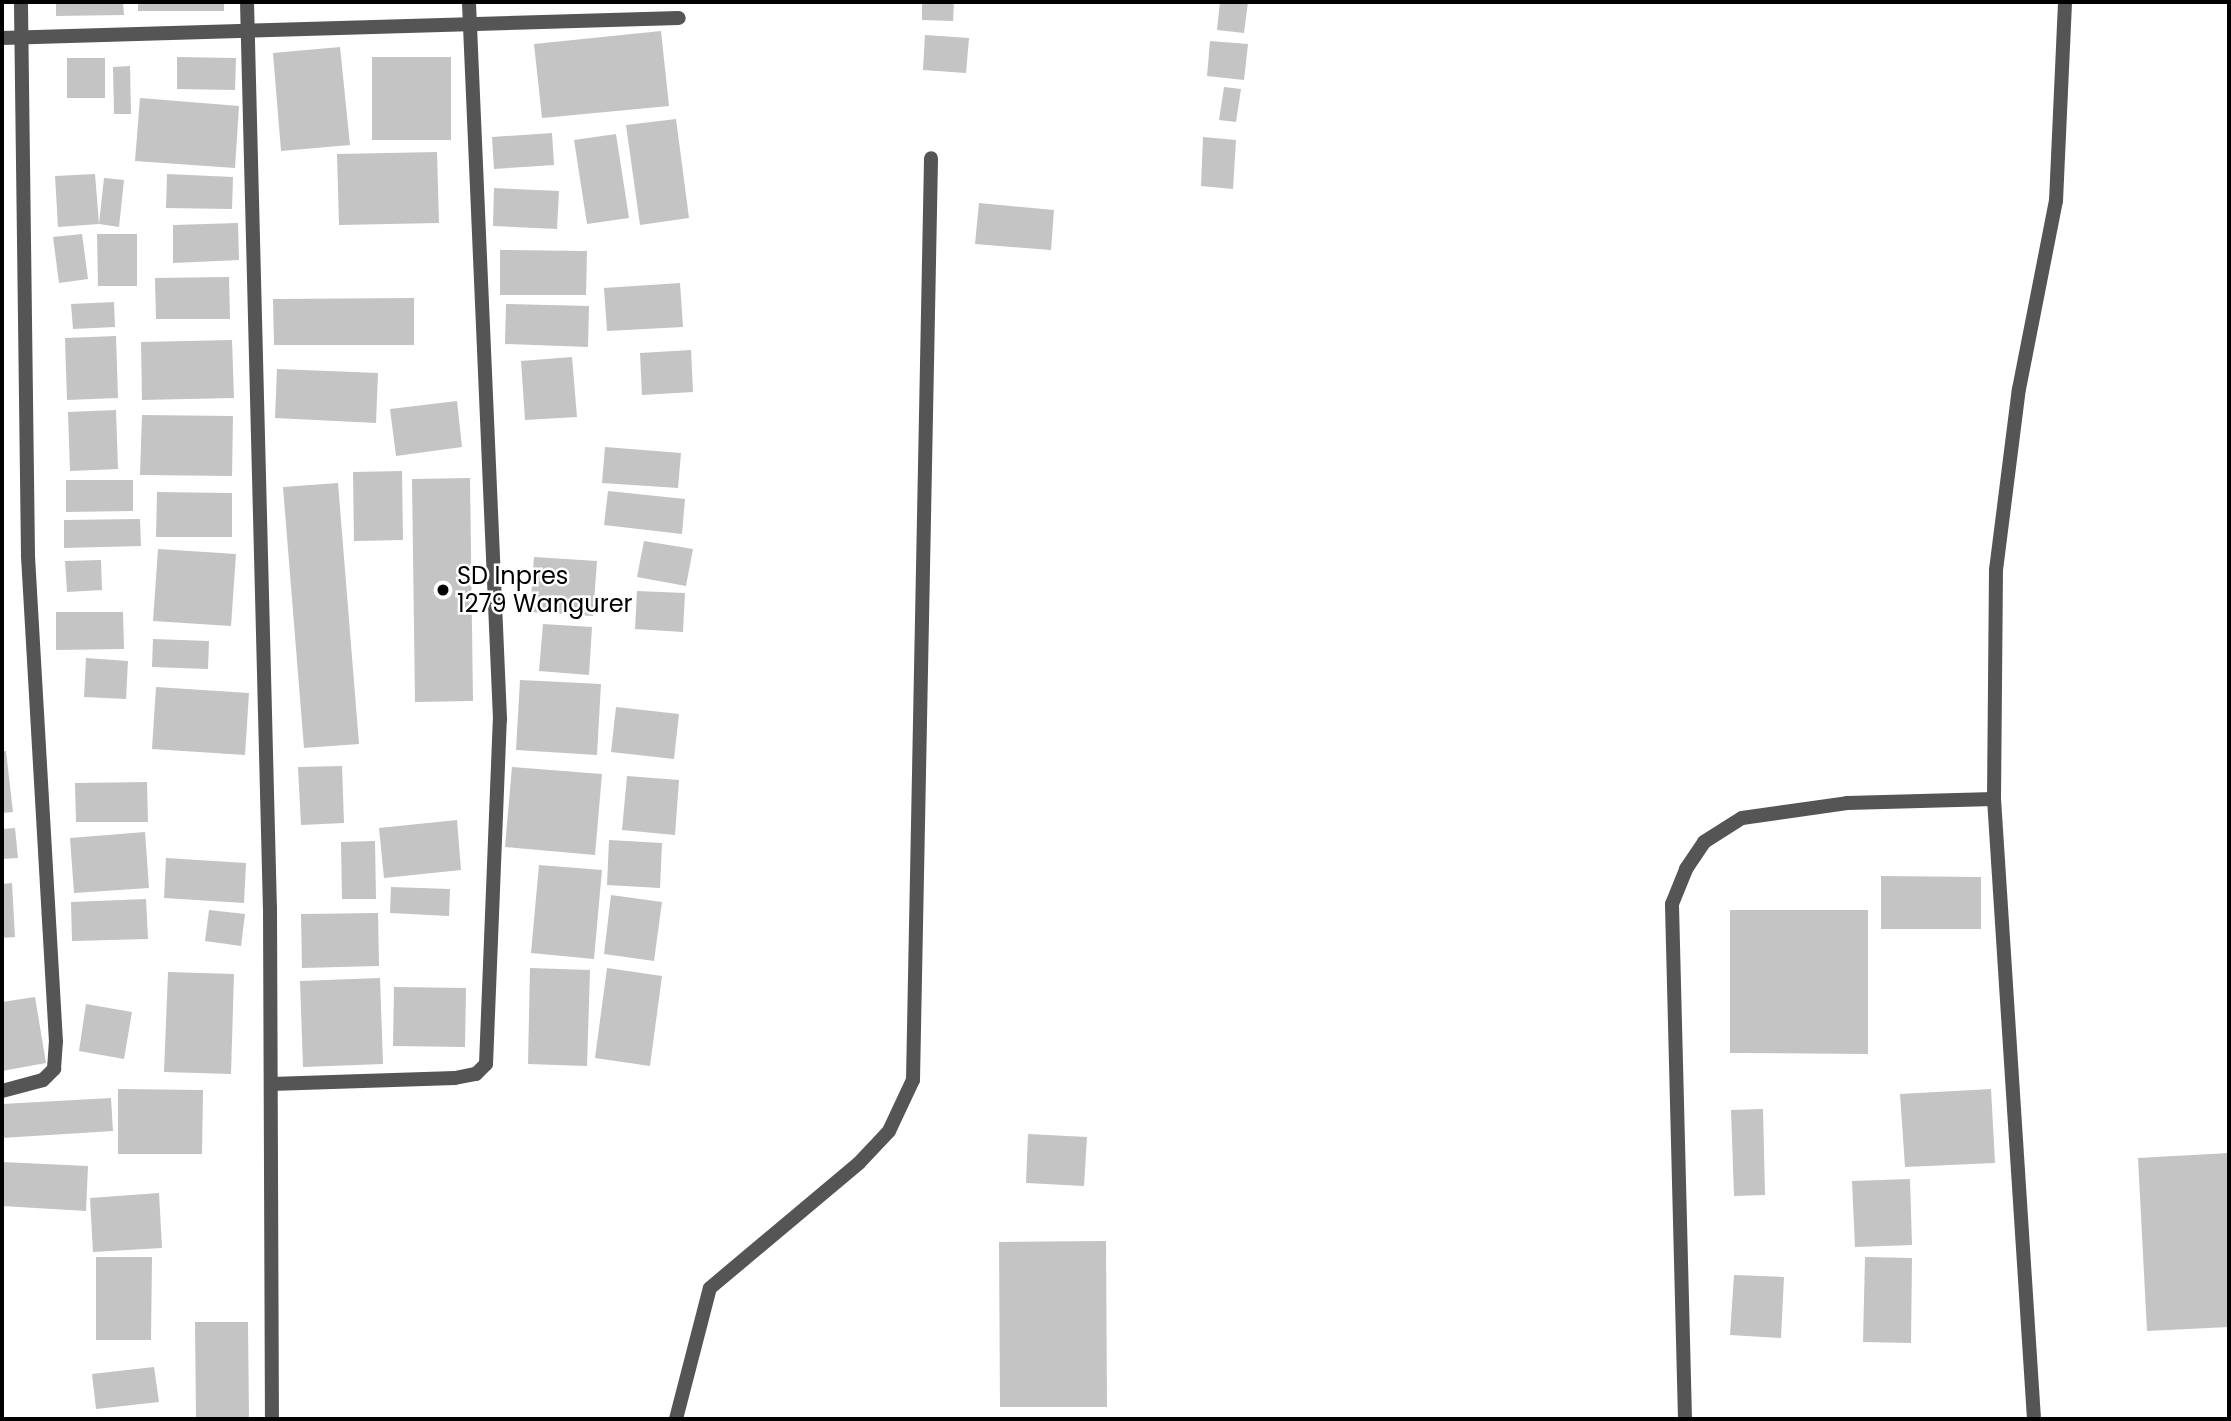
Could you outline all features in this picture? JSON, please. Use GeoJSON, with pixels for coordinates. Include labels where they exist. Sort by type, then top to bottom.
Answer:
{"type":"FeatureCollection","features":[{"type":"Feature","properties":{"kind":"street"},"geometry":{"type":"LineString","coordinates":[[2,1091],[43,1080],[54,1069],[56,1042],[28,555],[21,2]]}},
{"type":"Feature","properties":{"kind":"street"},"geometry":{"type":"LineString","coordinates":[[247,2],[271,1084],[272,1419]]}},
{"type":"Feature","properties":{"kind":"street"},"geometry":{"type":"LineString","coordinates":[[271,1084],[455,1078],[476,1073],[486,1064],[500,719],[469,2]]}},
{"type":"Feature","properties":{"kind":"street"},"geometry":{"type":"LineString","coordinates":[[2034,1419],[1994,799],[1996,570],[2019,389],[2056,201],[2065,2]]}},
{"type":"Feature","properties":{"kind":"street"},"geometry":{"type":"LineString","coordinates":[[2,38],[471,27],[678,18]]}},
{"type":"Feature","properties":{"kind":"street"},"geometry":{"type":"LineString","coordinates":[[676,1419],[710,1288],[859,1163],[889,1131],[913,1080],[931,158]]}},
{"type":"Feature","properties":{"kind":"street"},"geometry":{"type":"LineString","coordinates":[[1685,1419],[1672,904],[1686,869],[1704,842],[1742,818],[1847,803],[1994,799]]}},
{"type":"Feature","properties":{"kind":"building"},"geometry":{"type":"Polygon","coordinates":[[[56,2],[123,2],[124,15],[56,16],[56,2]]]}},
{"type":"Feature","properties":{"kind":"building"},"geometry":{"type":"Polygon","coordinates":[[[138,2],[224,2],[224,11],[138,11],[138,2]]]}},
{"type":"Feature","properties":{"kind":"building"},"geometry":{"type":"Polygon","coordinates":[[[922,2],[954,2],[953,21],[922,20],[922,2]]]}},
{"type":"Feature","properties":{"kind":"building"},"geometry":{"type":"Polygon","coordinates":[[[1220,2],[1248,2],[1244,33],[1217,30],[1220,2]]]}},
{"type":"Feature","properties":{"kind":"building"},"geometry":{"type":"Polygon","coordinates":[[[661,31],[669,106],[542,118],[534,44],[661,31]]]}},
{"type":"Feature","properties":{"kind":"building"},"geometry":{"type":"Polygon","coordinates":[[[925,35],[969,38],[966,73],[923,70],[925,35]]]}},
{"type":"Feature","properties":{"kind":"building"},"geometry":{"type":"Polygon","coordinates":[[[1210,41],[1248,44],[1244,80],[1207,76],[1210,41]]]}},
{"type":"Feature","properties":{"kind":"building"},"geometry":{"type":"Polygon","coordinates":[[[340,47],[350,145],[281,151],[273,53],[340,47]]]}},
{"type":"Feature","properties":{"kind":"building"},"geometry":{"type":"Polygon","coordinates":[[[177,57],[236,58],[235,90],[177,89],[177,57]]]}},
{"type":"Feature","properties":{"kind":"building"},"geometry":{"type":"Polygon","coordinates":[[[372,57],[451,57],[451,140],[372,140],[372,57]]]}},
{"type":"Feature","properties":{"kind":"building"},"geometry":{"type":"Polygon","coordinates":[[[67,58],[105,58],[105,98],[67,98],[67,58]]]}},
{"type":"Feature","properties":{"kind":"building"},"geometry":{"type":"Polygon","coordinates":[[[130,66],[131,114],[114,114],[113,67],[130,66]]]}},
{"type":"Feature","properties":{"kind":"building"},"geometry":{"type":"Polygon","coordinates":[[[1224,87],[1241,89],[1236,122],[1219,120],[1224,87]]]}},
{"type":"Feature","properties":{"kind":"building"},"geometry":{"type":"Polygon","coordinates":[[[140,98],[239,106],[235,168],[135,161],[140,98]]]}},
{"type":"Feature","properties":{"kind":"building"},"geometry":{"type":"Polygon","coordinates":[[[676,119],[689,218],[640,225],[626,125],[676,119]]]}},
{"type":"Feature","properties":{"kind":"building"},"geometry":{"type":"Polygon","coordinates":[[[552,133],[554,165],[494,169],[492,137],[552,133]]]}},
{"type":"Feature","properties":{"kind":"building"},"geometry":{"type":"Polygon","coordinates":[[[616,134],[629,218],[587,224],[574,140],[616,134]]]}},
{"type":"Feature","properties":{"kind":"building"},"geometry":{"type":"Polygon","coordinates":[[[1203,137],[1236,140],[1233,189],[1201,186],[1203,137]]]}},
{"type":"Feature","properties":{"kind":"building"},"geometry":{"type":"Polygon","coordinates":[[[437,152],[439,223],[339,225],[337,154],[437,152]]]}},
{"type":"Feature","properties":{"kind":"building"},"geometry":{"type":"Polygon","coordinates":[[[95,174],[99,224],[58,227],[55,176],[95,174]]]}},
{"type":"Feature","properties":{"kind":"building"},"geometry":{"type":"Polygon","coordinates":[[[167,174],[233,177],[232,209],[166,208],[167,174]]]}},
{"type":"Feature","properties":{"kind":"building"},"geometry":{"type":"Polygon","coordinates":[[[104,178],[124,180],[119,227],[99,224],[104,178]]]}},
{"type":"Feature","properties":{"kind":"building"},"geometry":{"type":"Polygon","coordinates":[[[494,188],[559,191],[557,229],[493,226],[494,188]]]}},
{"type":"Feature","properties":{"kind":"building"},"geometry":{"type":"Polygon","coordinates":[[[979,203],[1054,210],[1051,250],[975,244],[979,203]]]}},
{"type":"Feature","properties":{"kind":"building"},"geometry":{"type":"Polygon","coordinates":[[[238,223],[239,260],[173,263],[173,225],[238,223]]]}},
{"type":"Feature","properties":{"kind":"building"},"geometry":{"type":"Polygon","coordinates":[[[82,234],[88,279],[59,283],[53,237],[82,234]]]}},
{"type":"Feature","properties":{"kind":"building"},"geometry":{"type":"Polygon","coordinates":[[[97,234],[137,234],[137,286],[98,286],[97,234]]]}},
{"type":"Feature","properties":{"kind":"building"},"geometry":{"type":"Polygon","coordinates":[[[500,250],[587,251],[586,295],[500,295],[500,250]]]}},
{"type":"Feature","properties":{"kind":"building"},"geometry":{"type":"Polygon","coordinates":[[[229,277],[230,319],[156,319],[155,278],[229,277]]]}},
{"type":"Feature","properties":{"kind":"building"},"geometry":{"type":"Polygon","coordinates":[[[680,283],[683,327],[607,331],[604,288],[680,283]]]}},
{"type":"Feature","properties":{"kind":"building"},"geometry":{"type":"Polygon","coordinates":[[[414,298],[414,345],[274,345],[273,299],[414,298]]]}},
{"type":"Feature","properties":{"kind":"building"},"geometry":{"type":"Polygon","coordinates":[[[114,302],[115,327],[73,329],[71,304],[114,302]]]}},
{"type":"Feature","properties":{"kind":"building"},"geometry":{"type":"Polygon","coordinates":[[[506,304],[589,306],[588,347],[505,344],[506,304]]]}},
{"type":"Feature","properties":{"kind":"building"},"geometry":{"type":"Polygon","coordinates":[[[116,336],[118,398],[67,400],[65,338],[116,336]]]}},
{"type":"Feature","properties":{"kind":"building"},"geometry":{"type":"Polygon","coordinates":[[[232,340],[234,398],[142,400],[141,342],[232,340]]]}},
{"type":"Feature","properties":{"kind":"building"},"geometry":{"type":"Polygon","coordinates":[[[691,350],[693,392],[642,395],[640,353],[691,350]]]}},
{"type":"Feature","properties":{"kind":"building"},"geometry":{"type":"Polygon","coordinates":[[[572,357],[577,417],[525,420],[521,361],[572,357]]]}},
{"type":"Feature","properties":{"kind":"building"},"geometry":{"type":"Polygon","coordinates":[[[277,369],[378,373],[376,423],[275,418],[277,369]]]}},
{"type":"Feature","properties":{"kind":"building"},"geometry":{"type":"Polygon","coordinates":[[[457,401],[462,447],[396,456],[390,409],[457,401]]]}},
{"type":"Feature","properties":{"kind":"building"},"geometry":{"type":"Polygon","coordinates":[[[116,410],[118,469],[70,471],[68,412],[116,410]]]}},
{"type":"Feature","properties":{"kind":"building"},"geometry":{"type":"Polygon","coordinates":[[[142,415],[233,416],[232,476],[140,475],[142,415]]]}},
{"type":"Feature","properties":{"kind":"building"},"geometry":{"type":"Polygon","coordinates":[[[605,447],[681,453],[678,488],[602,483],[605,447]]]}},
{"type":"Feature","properties":{"kind":"building"},"geometry":{"type":"Polygon","coordinates":[[[402,471],[403,540],[354,541],[353,472],[402,471]]]}},
{"type":"Feature","properties":{"kind":"building","name":"SD Inpres 1279 Wangurer"},"geometry":{"type":"Polygon","coordinates":[[[470,478],[473,701],[415,702],[412,479],[470,478]]]}},
{"type":"Feature","properties":{"kind":"building"},"geometry":{"type":"Polygon","coordinates":[[[66,480],[133,480],[133,511],[66,512],[66,480]]]}},
{"type":"Feature","properties":{"kind":"building"},"geometry":{"type":"Polygon","coordinates":[[[338,483],[359,744],[304,748],[283,487],[338,483]]]}},
{"type":"Feature","properties":{"kind":"building"},"geometry":{"type":"Polygon","coordinates":[[[608,491],[685,499],[682,534],[604,525],[608,491]]]}},
{"type":"Feature","properties":{"kind":"building"},"geometry":{"type":"Polygon","coordinates":[[[157,492],[232,493],[232,537],[156,537],[157,492]]]}},
{"type":"Feature","properties":{"kind":"building"},"geometry":{"type":"Polygon","coordinates":[[[140,519],[141,546],[64,548],[64,520],[140,519]]]}},
{"type":"Feature","properties":{"kind":"building"},"geometry":{"type":"Polygon","coordinates":[[[644,541],[693,549],[686,586],[637,577],[644,541]]]}},
{"type":"Feature","properties":{"kind":"building"},"geometry":{"type":"Polygon","coordinates":[[[158,549],[236,554],[231,626],[153,621],[158,549]]]}},
{"type":"Feature","properties":{"kind":"building"},"geometry":{"type":"Polygon","coordinates":[[[534,557],[597,561],[593,616],[530,612],[534,557]]]}},
{"type":"Feature","properties":{"kind":"building"},"geometry":{"type":"Polygon","coordinates":[[[101,560],[102,590],[67,592],[65,561],[101,560]]]}},
{"type":"Feature","properties":{"kind":"building"},"geometry":{"type":"Polygon","coordinates":[[[637,591],[685,593],[683,632],[635,629],[637,591]]]}},
{"type":"Feature","properties":{"kind":"building"},"geometry":{"type":"Polygon","coordinates":[[[56,612],[123,612],[124,649],[56,650],[56,612]]]}},
{"type":"Feature","properties":{"kind":"building"},"geometry":{"type":"Polygon","coordinates":[[[543,624],[592,627],[589,675],[539,671],[543,624]]]}},
{"type":"Feature","properties":{"kind":"building"},"geometry":{"type":"Polygon","coordinates":[[[153,639],[209,641],[208,669],[152,667],[153,639]]]}},
{"type":"Feature","properties":{"kind":"building"},"geometry":{"type":"Polygon","coordinates":[[[86,658],[128,661],[126,699],[84,697],[86,658]]]}},
{"type":"Feature","properties":{"kind":"building"},"geometry":{"type":"Polygon","coordinates":[[[520,680],[601,684],[597,755],[516,750],[520,680]]]}},
{"type":"Feature","properties":{"kind":"building"},"geometry":{"type":"Polygon","coordinates":[[[156,687],[249,693],[245,755],[152,749],[156,687]]]}},
{"type":"Feature","properties":{"kind":"building"},"geometry":{"type":"Polygon","coordinates":[[[616,707],[679,714],[674,759],[611,752],[616,707]]]}},
{"type":"Feature","properties":{"kind":"building"},"geometry":{"type":"Polygon","coordinates":[[[2,751],[6,751],[13,812],[2,813],[2,751]]]}},
{"type":"Feature","properties":{"kind":"building"},"geometry":{"type":"Polygon","coordinates":[[[342,766],[344,823],[301,825],[298,767],[342,766]]]}},
{"type":"Feature","properties":{"kind":"building"},"geometry":{"type":"Polygon","coordinates":[[[512,767],[602,774],[595,855],[505,847],[512,767]]]}},
{"type":"Feature","properties":{"kind":"building"},"geometry":{"type":"Polygon","coordinates":[[[627,776],[679,780],[675,835],[622,830],[627,776]]]}},
{"type":"Feature","properties":{"kind":"building"},"geometry":{"type":"Polygon","coordinates":[[[147,782],[148,822],[76,822],[75,783],[147,782]]]}},
{"type":"Feature","properties":{"kind":"building"},"geometry":{"type":"Polygon","coordinates":[[[457,820],[461,870],[384,878],[379,828],[457,820]]]}},
{"type":"Feature","properties":{"kind":"building"},"geometry":{"type":"Polygon","coordinates":[[[15,828],[18,858],[2,859],[2,829],[15,828]]]}},
{"type":"Feature","properties":{"kind":"building"},"geometry":{"type":"Polygon","coordinates":[[[145,832],[149,888],[74,893],[70,838],[145,832]]]}},
{"type":"Feature","properties":{"kind":"building"},"geometry":{"type":"Polygon","coordinates":[[[609,840],[662,843],[660,888],[607,885],[609,840]]]}},
{"type":"Feature","properties":{"kind":"building"},"geometry":{"type":"Polygon","coordinates":[[[375,841],[376,899],[342,899],[341,842],[375,841]]]}},
{"type":"Feature","properties":{"kind":"building"},"geometry":{"type":"Polygon","coordinates":[[[166,858],[246,863],[244,903],[164,898],[166,858]]]}},
{"type":"Feature","properties":{"kind":"building"},"geometry":{"type":"Polygon","coordinates":[[[539,865],[602,870],[594,959],[531,953],[539,865]]]}},
{"type":"Feature","properties":{"kind":"building"},"geometry":{"type":"Polygon","coordinates":[[[1881,876],[1981,877],[1981,929],[1881,929],[1881,876]]]}},
{"type":"Feature","properties":{"kind":"building"},"geometry":{"type":"Polygon","coordinates":[[[12,883],[15,937],[2,938],[2,884],[12,883]]]}},
{"type":"Feature","properties":{"kind":"building"},"geometry":{"type":"Polygon","coordinates":[[[391,887],[450,889],[449,916],[390,913],[391,887]]]}},
{"type":"Feature","properties":{"kind":"building"},"geometry":{"type":"Polygon","coordinates":[[[611,895],[662,902],[654,961],[604,954],[611,895]]]}},
{"type":"Feature","properties":{"kind":"building"},"geometry":{"type":"Polygon","coordinates":[[[146,899],[148,939],[72,941],[71,902],[146,899]]]}},
{"type":"Feature","properties":{"kind":"building"},"geometry":{"type":"Polygon","coordinates":[[[209,910],[245,914],[241,946],[205,941],[209,910]]]}},
{"type":"Feature","properties":{"kind":"building"},"geometry":{"type":"Polygon","coordinates":[[[1730,910],[1868,910],[1868,1054],[1730,1053],[1730,910]]]}},
{"type":"Feature","properties":{"kind":"building"},"geometry":{"type":"Polygon","coordinates":[[[378,913],[379,966],[302,968],[301,914],[378,913]]]}},
{"type":"Feature","properties":{"kind":"building"},"geometry":{"type":"Polygon","coordinates":[[[530,968],[590,970],[587,1066],[528,1064],[530,968]]]}},
{"type":"Feature","properties":{"kind":"building"},"geometry":{"type":"Polygon","coordinates":[[[607,968],[662,976],[650,1066],[595,1058],[607,968]]]}},
{"type":"Feature","properties":{"kind":"building"},"geometry":{"type":"Polygon","coordinates":[[[168,972],[234,974],[231,1074],[164,1072],[168,972]]]}},
{"type":"Feature","properties":{"kind":"building"},"geometry":{"type":"Polygon","coordinates":[[[380,978],[383,1064],[303,1067],[300,981],[380,978]]]}},
{"type":"Feature","properties":{"kind":"building"},"geometry":{"type":"Polygon","coordinates":[[[394,987],[466,988],[465,1047],[393,1046],[394,987]]]}},
{"type":"Feature","properties":{"kind":"building"},"geometry":{"type":"Polygon","coordinates":[[[35,997],[46,1063],[2,1071],[2,1002],[35,997]]]}},
{"type":"Feature","properties":{"kind":"building"},"geometry":{"type":"Polygon","coordinates":[[[86,1004],[132,1012],[124,1059],[79,1051],[86,1004]]]}},
{"type":"Feature","properties":{"kind":"building"},"geometry":{"type":"Polygon","coordinates":[[[118,1089],[203,1090],[202,1154],[118,1154],[118,1089]]]}},
{"type":"Feature","properties":{"kind":"building"},"geometry":{"type":"Polygon","coordinates":[[[1991,1089],[1995,1163],[1905,1167],[1900,1094],[1991,1089]]]}},
{"type":"Feature","properties":{"kind":"building"},"geometry":{"type":"Polygon","coordinates":[[[111,1098],[113,1131],[2,1138],[2,1104],[111,1098]]]}},
{"type":"Feature","properties":{"kind":"building"},"geometry":{"type":"Polygon","coordinates":[[[1763,1109],[1765,1195],[1734,1196],[1731,1110],[1763,1109]]]}},
{"type":"Feature","properties":{"kind":"building"},"geometry":{"type":"Polygon","coordinates":[[[1028,1134],[1087,1137],[1084,1186],[1026,1183],[1028,1134]]]}},
{"type":"Feature","properties":{"kind":"building"},"geometry":{"type":"Polygon","coordinates":[[[2229,1153],[2229,1327],[2147,1331],[2138,1158],[2229,1153]]]}},
{"type":"Feature","properties":{"kind":"building"},"geometry":{"type":"Polygon","coordinates":[[[2,1162],[88,1166],[86,1211],[2,1206],[2,1162]]]}},
{"type":"Feature","properties":{"kind":"building"},"geometry":{"type":"Polygon","coordinates":[[[1910,1179],[1912,1245],[1855,1247],[1852,1181],[1910,1179]]]}},
{"type":"Feature","properties":{"kind":"building"},"geometry":{"type":"Polygon","coordinates":[[[159,1193],[162,1248],[93,1252],[90,1198],[159,1193]]]}},
{"type":"Feature","properties":{"kind":"building"},"geometry":{"type":"Polygon","coordinates":[[[1106,1241],[1107,1407],[1000,1407],[999,1242],[1106,1241]]]}},
{"type":"Feature","properties":{"kind":"building"},"geometry":{"type":"Polygon","coordinates":[[[96,1257],[152,1257],[151,1340],[96,1340],[96,1257]]]}},
{"type":"Feature","properties":{"kind":"building"},"geometry":{"type":"Polygon","coordinates":[[[1865,1257],[1912,1258],[1911,1343],[1863,1342],[1865,1257]]]}},
{"type":"Feature","properties":{"kind":"building"},"geometry":{"type":"Polygon","coordinates":[[[1734,1275],[1784,1277],[1781,1338],[1730,1335],[1734,1275]]]}},
{"type":"Feature","properties":{"kind":"building"},"geometry":{"type":"Polygon","coordinates":[[[195,1322],[248,1322],[249,1419],[196,1419],[195,1322]]]}},
{"type":"Feature","properties":{"kind":"building"},"geometry":{"type":"Polygon","coordinates":[[[154,1367],[159,1402],[96,1409],[92,1374],[154,1367]]]}},
{"type":"Feature","properties":{"kind":"place","name":"SD Inpres 1279 Wangurer"},"geometry":{"type":"Point","coordinates":[443,590]}}]}
